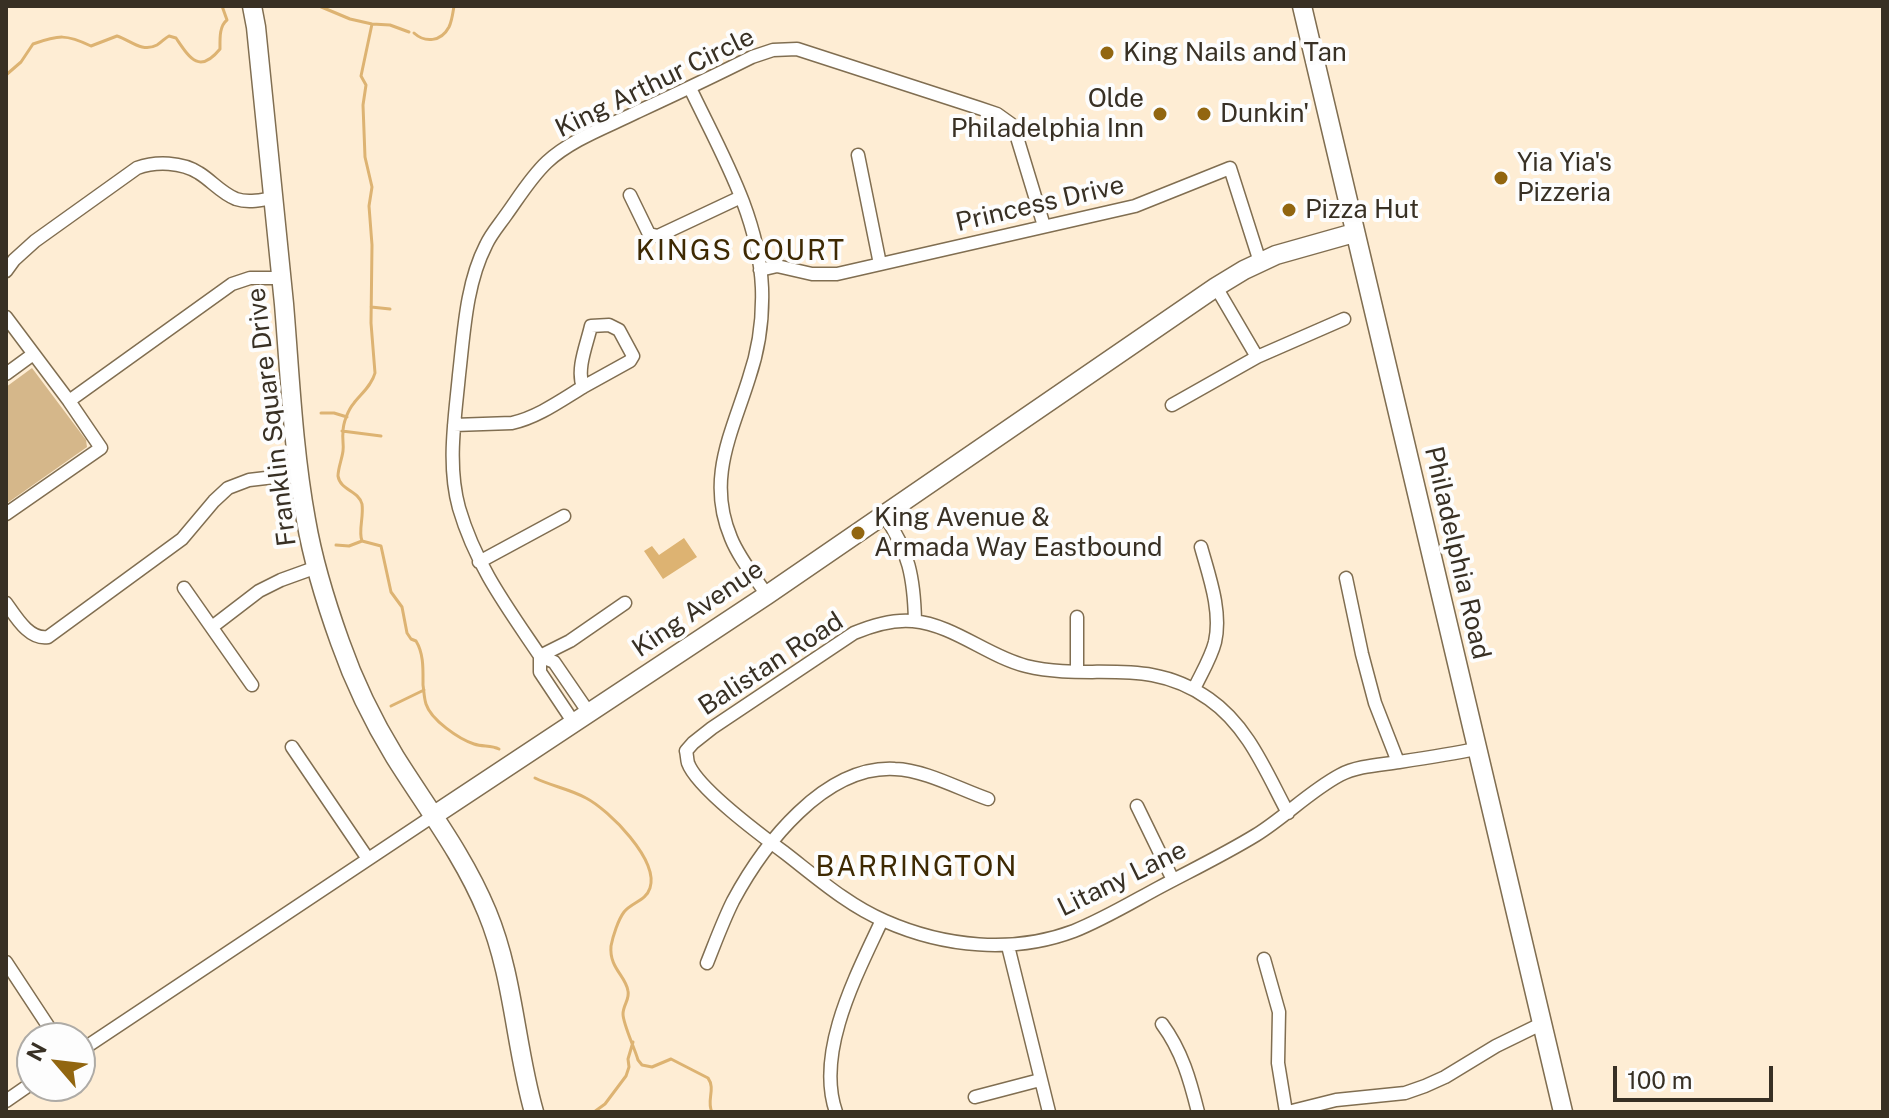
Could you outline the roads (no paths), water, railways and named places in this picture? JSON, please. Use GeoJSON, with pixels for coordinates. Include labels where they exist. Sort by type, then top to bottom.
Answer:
{"type":"FeatureCollection","features":[{"type":"Feature","properties":{"kind":"street","name":"Franklin Square Drive"},"geometry":{"type":"LineString","coordinates":[[252,6],[300,474],[306,521],[317,567],[355,681],[385,740],[467,870],[499,943],[534,1112]]}},
{"type":"Feature","properties":{"kind":"street","name":"Philadelphia Road"},"geometry":{"type":"LineString","coordinates":[[1302,6],[1563,1112]]}},
{"type":"Feature","properties":{"kind":"street","name":"King Arthur Circle"},"geometry":{"type":"LineString","coordinates":[[581,718],[540,672],[540,656],[479,562],[458,504],[453,462],[461,358],[472,281],[493,232],[533,177],[566,148],[593,133],[765,52],[797,49],[997,114],[1011,124],[1044,226]]}},
{"type":"Feature","properties":{"kind":"street"},"geometry":{"type":"LineString","coordinates":[[690,88],[741,197],[752,228],[760,270],[762,313],[759,339],[752,371],[730,431],[720,490],[730,537],[767,595]]}},
{"type":"Feature","properties":{"kind":"street"},"geometry":{"type":"LineString","coordinates":[[858,155],[880,264]]}},
{"type":"Feature","properties":{"kind":"street"},"geometry":{"type":"LineString","coordinates":[[6,271],[35,241],[147,164],[187,167],[238,200],[274,198]]}},
{"type":"Feature","properties":{"kind":"street","name":"Princess Drive"},"geometry":{"type":"LineString","coordinates":[[760,270],[777,266],[823,276],[837,274],[1135,206],[1230,168],[1260,262]]}},
{"type":"Feature","properties":{"kind":"street"},"geometry":{"type":"LineString","coordinates":[[630,195],[649,234],[658,236],[741,197]]}},
{"type":"Feature","properties":{"kind":"street","name":"King Avenue"},"geometry":{"type":"LineString","coordinates":[[96,1040],[767,595],[1216,287],[1260,262],[1291,249],[1354,233]]}},
{"type":"Feature","properties":{"kind":"street"},"geometry":{"type":"LineString","coordinates":[[69,401],[232,284],[250,278],[281,278]]}},
{"type":"Feature","properties":{"kind":"street"},"geometry":{"type":"LineString","coordinates":[[1216,287],[1257,357]]}},
{"type":"Feature","properties":{"kind":"street"},"geometry":{"type":"LineString","coordinates":[[6,317],[101,448],[6,514]]}},
{"type":"Feature","properties":{"kind":"street"},"geometry":{"type":"LineString","coordinates":[[1172,405],[1257,357],[1344,319]]}},
{"type":"Feature","properties":{"kind":"street"},"geometry":{"type":"LineString","coordinates":[[454,425],[521,421],[537,415],[630,361],[633,356],[614,326],[591,326],[581,370],[583,387]]}},
{"type":"Feature","properties":{"kind":"street"},"geometry":{"type":"LineString","coordinates":[[6,374],[32,355]]}},
{"type":"Feature","properties":{"kind":"street"},"geometry":{"type":"LineString","coordinates":[[8,610],[31,634],[38,638],[48,637],[182,539],[228,488],[249,480],[300,474]]}},
{"type":"Feature","properties":{"kind":"street"},"geometry":{"type":"LineString","coordinates":[[884,515],[895,530],[909,562],[915,621]]}},
{"type":"Feature","properties":{"kind":"street"},"geometry":{"type":"LineString","coordinates":[[479,562],[564,516]]}},
{"type":"Feature","properties":{"kind":"street"},"geometry":{"type":"LineString","coordinates":[[1194,689],[1212,651],[1217,630],[1213,594],[1201,547]]}},
{"type":"Feature","properties":{"kind":"street"},"geometry":{"type":"LineString","coordinates":[[212,627],[259,591],[317,567]]}},
{"type":"Feature","properties":{"kind":"street"},"geometry":{"type":"LineString","coordinates":[[1346,578],[1375,703],[1398,762]]}},
{"type":"Feature","properties":{"kind":"street"},"geometry":{"type":"LineString","coordinates":[[184,588],[252,685]]}},
{"type":"Feature","properties":{"kind":"street"},"geometry":{"type":"LineString","coordinates":[[540,656],[570,641],[625,603]]}},
{"type":"Feature","properties":{"kind":"street"},"geometry":{"type":"LineString","coordinates":[[1077,617],[1077,671]]}},
{"type":"Feature","properties":{"kind":"street","name":"Balistan Road"},"geometry":{"type":"LineString","coordinates":[[686,751],[712,728],[854,633],[879,623],[915,621],[942,629],[1026,666],[1058,671],[1147,673],[1171,678],[1194,689],[1220,706],[1238,726],[1288,813]]}},
{"type":"Feature","properties":{"kind":"street"},"geometry":{"type":"LineString","coordinates":[[292,747],[368,859]]}},
{"type":"Feature","properties":{"kind":"street","name":"Litany Lane"},"geometry":{"type":"LineString","coordinates":[[686,751],[687,762],[708,789],[771,842],[882,920],[936,938],[968,944],[1008,946],[1073,931],[1105,917],[1256,835],[1341,774],[1476,749]]}},
{"type":"Feature","properties":{"kind":"street"},"geometry":{"type":"LineString","coordinates":[[707,963],[731,905],[771,842],[799,812],[847,779],[878,769],[897,768],[920,773],[988,799]]}},
{"type":"Feature","properties":{"kind":"street"},"geometry":{"type":"LineString","coordinates":[[1137,806],[1173,880]]}},
{"type":"Feature","properties":{"kind":"street"},"geometry":{"type":"LineString","coordinates":[[836,1112],[830,1079],[838,1026],[862,961],[882,920]]}},
{"type":"Feature","properties":{"kind":"street"},"geometry":{"type":"LineString","coordinates":[[1008,946],[1049,1112]]}},
{"type":"Feature","properties":{"kind":"street"},"geometry":{"type":"LineString","coordinates":[[1264,959],[1279,1012],[1278,1063],[1287,1112],[1336,1100],[1405,1093],[1445,1077],[1496,1046],[1541,1024]]}},
{"type":"Feature","properties":{"kind":"street"},"geometry":{"type":"LineString","coordinates":[[6,962],[45,1022]]}},
{"type":"Feature","properties":{"kind":"street"},"geometry":{"type":"LineString","coordinates":[[1162,1024],[1172,1037],[1184,1064],[1198,1112]]}},
{"type":"Feature","properties":{"kind":"street"},"geometry":{"type":"LineString","coordinates":[[975,1097],[1040,1080]]}},
{"type":"Feature","properties":{"kind":"waterway"},"geometry":{"type":"LineString","coordinates":[[6,75],[21,62],[33,44],[56,38],[75,39],[91,46],[117,36],[146,48],[157,45],[169,36],[176,38],[190,57],[200,62],[206,61],[220,49],[221,29],[227,20],[222,6]]}},
{"type":"Feature","properties":{"kind":"waterway"},"geometry":{"type":"LineString","coordinates":[[319,6],[350,19],[390,25],[409,32]]}},
{"type":"Feature","properties":{"kind":"waterway"},"geometry":{"type":"LineString","coordinates":[[414,33],[428,39],[442,36],[450,25],[454,6]]}},
{"type":"Feature","properties":{"kind":"waterway"},"geometry":{"type":"LineString","coordinates":[[362,541],[362,504],[339,481],[338,476],[346,417],[375,373],[369,206],[372,187],[365,157],[363,105],[366,85],[361,76],[372,24]]}},
{"type":"Feature","properties":{"kind":"waterway"},"geometry":{"type":"LineString","coordinates":[[371,307],[390,309]]}},
{"type":"Feature","properties":{"kind":"waterway"},"geometry":{"type":"LineString","coordinates":[[321,413],[347,417]]}},
{"type":"Feature","properties":{"kind":"waterway"},"geometry":{"type":"LineString","coordinates":[[342,431],[381,436]]}},
{"type":"Feature","properties":{"kind":"waterway"},"geometry":{"type":"LineString","coordinates":[[336,545],[349,546],[362,541],[381,546],[391,592],[402,607],[407,633],[416,641],[420,651],[424,697],[429,710],[439,722],[461,738],[499,749]]}},
{"type":"Feature","properties":{"kind":"waterway"},"geometry":{"type":"LineString","coordinates":[[391,706],[424,690]]}},
{"type":"Feature","properties":{"kind":"waterway"},"geometry":{"type":"LineString","coordinates":[[535,778],[596,804],[619,824],[647,864],[650,888],[622,915],[613,938],[611,954],[628,991],[624,1018],[638,1060],[642,1065],[652,1067],[671,1059]]}},
{"type":"Feature","properties":{"kind":"waterway"},"geometry":{"type":"LineString","coordinates":[[594,1112],[605,1104],[626,1076],[633,1042]]}},
{"type":"Feature","properties":{"kind":"waterway"},"geometry":{"type":"LineString","coordinates":[[671,1059],[708,1078],[712,1112]]}},
{"type":"Feature","properties":{"kind":"place","name":"King Nails and Tan"},"geometry":{"type":"Point","coordinates":[1107,53]}},
{"type":"Feature","properties":{"kind":"place","name":"Olde Philadelphia Inn"},"geometry":{"type":"Point","coordinates":[1160,114]}},
{"type":"Feature","properties":{"kind":"place","name":"Dunkin'"},"geometry":{"type":"Point","coordinates":[1204,114]}},
{"type":"Feature","properties":{"kind":"place","name":"Yia Yia's Pizzeria"},"geometry":{"type":"Point","coordinates":[1501,178]}},
{"type":"Feature","properties":{"kind":"place","name":"Pizza Hut"},"geometry":{"type":"Point","coordinates":[1289,210]}},
{"type":"Feature","properties":{"kind":"place","name":"King Avenue & Armada Way Eastbound"},"geometry":{"type":"Point","coordinates":[858,533]}},
{"type":"Feature","properties":{"kind":"district","name":"KINGS COURT"},"geometry":{"type":"Point","coordinates":[741,251]}},
{"type":"Feature","properties":{"kind":"district","name":"BARRINGTON"},"geometry":{"type":"Point","coordinates":[917,867]}}]}
